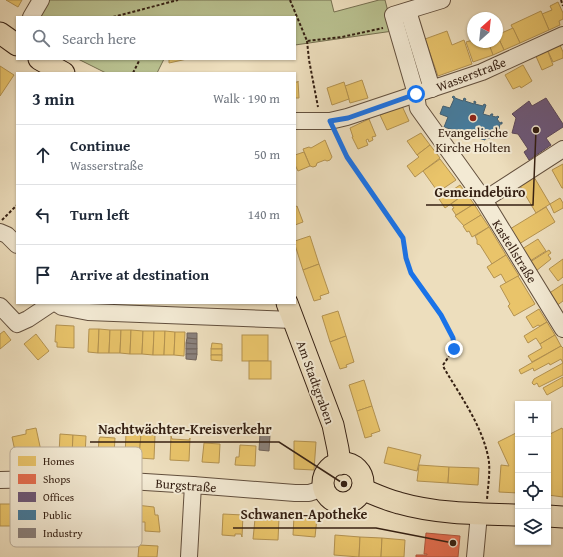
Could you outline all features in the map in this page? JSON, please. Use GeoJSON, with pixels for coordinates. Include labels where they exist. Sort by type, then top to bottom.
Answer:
{"type":"FeatureCollection","features":[{"type":"Feature","properties":{"kind":"main road"},"geometry":{"type":"LineString","coordinates":[[41,60],[62,72]]}},
{"type":"Feature","properties":{"kind":"main road","name":"Am Stadtgraben"},"geometry":{"type":"LineString","coordinates":[[290,312],[333,425],[340,464]]}},
{"type":"Feature","properties":{"kind":"main road"},"geometry":{"type":"LineString","coordinates":[[340,464],[354,466],[359,471],[362,478],[362,489],[355,499],[348,502],[339,502],[332,499],[326,493],[324,488],[324,478],[328,471],[333,466],[340,464]]}},
{"type":"Feature","properties":{"kind":"main road"},"geometry":{"type":"LineString","coordinates":[[362,489],[400,503],[455,512],[515,515]]}},
{"type":"Feature","properties":{"kind":"main road"},"geometry":{"type":"LineString","coordinates":[[551,516],[563,516]]}},
{"type":"Feature","properties":{"kind":"street"},"geometry":{"type":"LineString","coordinates":[[31,16],[41,0]]}},
{"type":"Feature","properties":{"kind":"street"},"geometry":{"type":"LineString","coordinates":[[432,89],[399,17],[442,0]]}},
{"type":"Feature","properties":{"kind":"street","name":"Kastellstraße"},"geometry":{"type":"LineString","coordinates":[[399,17],[418,108],[484,200],[563,329]]}},
{"type":"Feature","properties":{"kind":"street","name":"Wasserstraße"},"geometry":{"type":"LineString","coordinates":[[296,121],[326,122],[348,118],[482,72],[563,35]]}},
{"type":"Feature","properties":{"kind":"street"},"geometry":{"type":"LineString","coordinates":[[484,200],[563,149]]}},
{"type":"Feature","properties":{"kind":"street"},"geometry":{"type":"LineString","coordinates":[[1,227],[7,236],[16,244]]}},
{"type":"Feature","properties":{"kind":"street"},"geometry":{"type":"LineString","coordinates":[[0,306],[17,324],[28,319],[50,304]]}},
{"type":"Feature","properties":{"kind":"street"},"geometry":{"type":"LineString","coordinates":[[58,304],[62,307],[88,312],[290,312]]}},
{"type":"Feature","properties":{"kind":"street","name":"Burgstraße"},"geometry":{"type":"LineString","coordinates":[[0,480],[10,480]]}},
{"type":"Feature","properties":{"kind":"street","name":"Burgstraße"},"geometry":{"type":"LineString","coordinates":[[142,482],[295,493],[309,493],[324,488]]}},
{"type":"Feature","properties":{"kind":"street"},"geometry":{"type":"LineString","coordinates":[[189,557],[193,485]]}},
{"type":"Feature","properties":{"kind":"street"},"geometry":{"type":"LineString","coordinates":[[475,557],[482,514]]}},
{"type":"Feature","properties":{"kind":"path"},"geometry":{"type":"LineString","coordinates":[[117,16],[178,0]]}},
{"type":"Feature","properties":{"kind":"path"},"geometry":{"type":"LineString","coordinates":[[290,0],[296,16]]}},
{"type":"Feature","properties":{"kind":"path"},"geometry":{"type":"LineString","coordinates":[[561,0],[563,6]]}},
{"type":"Feature","properties":{"kind":"path"},"geometry":{"type":"LineString","coordinates":[[296,17],[307,41],[309,60],[326,122],[347,157],[403,238],[406,258],[411,273],[441,315],[453,338],[454,349],[443,365],[479,431],[487,454],[489,469],[482,514]]}},
{"type":"Feature","properties":{"kind":"path"},"geometry":{"type":"LineString","coordinates":[[307,41],[342,37],[399,17]]}},
{"type":"Feature","properties":{"kind":"path"},"geometry":{"type":"LineString","coordinates":[[134,72],[140,60]]}},
{"type":"Feature","properties":{"kind":"path"},"geometry":{"type":"LineString","coordinates":[[1,227],[2,218],[16,205]]}},
{"type":"Feature","properties":{"kind":"green space"},"geometry":{"type":"Polygon","coordinates":[[[46,0],[331,0],[334,12],[379,0],[385,0],[393,31],[296,45],[296,16],[37,16],[46,0]]]}},
{"type":"Feature","properties":{"kind":"green space"},"geometry":{"type":"Polygon","coordinates":[[[80,60],[164,60],[158,72],[104,72],[80,60]]]}},
{"type":"Feature","properties":{"kind":"building: Homes"},"geometry":{"type":"Polygon","coordinates":[[[6,0],[22,0],[18,7],[6,0]]]}},
{"type":"Feature","properties":{"kind":"building: Homes"},"geometry":{"type":"Polygon","coordinates":[[[558,2],[563,13],[563,19],[559,21],[560,25],[549,30],[542,14],[552,10],[550,6],[558,2]]]}},
{"type":"Feature","properties":{"kind":"building: Homes"},"geometry":{"type":"Polygon","coordinates":[[[541,11],[549,30],[520,43],[511,25],[541,11]]]}},
{"type":"Feature","properties":{"kind":"building: Homes"},"geometry":{"type":"Polygon","coordinates":[[[513,28],[520,43],[504,50],[503,32],[513,28]]]}},
{"type":"Feature","properties":{"kind":"building: Homes"},"geometry":{"type":"Polygon","coordinates":[[[447,31],[452,45],[464,40],[472,64],[438,76],[425,39],[447,31]]]}},
{"type":"Feature","properties":{"kind":"building: Homes"},"geometry":{"type":"Polygon","coordinates":[[[559,43],[563,52],[563,58],[553,62],[547,49],[559,43]]]}},
{"type":"Feature","properties":{"kind":"building: Homes"},"geometry":{"type":"Polygon","coordinates":[[[468,48],[490,48],[493,55],[473,62],[468,48]]]}},
{"type":"Feature","properties":{"kind":"building: Homes"},"geometry":{"type":"Polygon","coordinates":[[[490,48],[503,48],[504,50],[493,55],[490,48]]]}},
{"type":"Feature","properties":{"kind":"building: Homes"},"geometry":{"type":"Polygon","coordinates":[[[547,49],[553,65],[542,70],[535,54],[547,49]]]}},
{"type":"Feature","properties":{"kind":"building: Homes"},"geometry":{"type":"Polygon","coordinates":[[[169,60],[182,60],[169,63],[169,60]]]}},
{"type":"Feature","properties":{"kind":"building: Homes"},"geometry":{"type":"Polygon","coordinates":[[[523,65],[532,81],[521,88],[520,86],[513,89],[505,75],[523,65]]]}},
{"type":"Feature","properties":{"kind":"building: Homes"},"geometry":{"type":"Polygon","coordinates":[[[0,66],[14,75],[0,96],[0,66]]]}},
{"type":"Feature","properties":{"kind":"building: Homes"},"geometry":{"type":"Polygon","coordinates":[[[362,80],[368,98],[350,103],[345,86],[362,80]]]}},
{"type":"Feature","properties":{"kind":"building: Homes"},"geometry":{"type":"Polygon","coordinates":[[[296,82],[298,82],[299,98],[296,98],[296,82]]]}},
{"type":"Feature","properties":{"kind":"building: Homes"},"geometry":{"type":"Polygon","coordinates":[[[344,82],[349,99],[332,105],[327,88],[344,82]]]}},
{"type":"Feature","properties":{"kind":"building: Homes"},"geometry":{"type":"Polygon","coordinates":[[[402,106],[409,121],[387,130],[380,115],[402,106]]]}},
{"type":"Feature","properties":{"kind":"building: Homes"},"geometry":{"type":"Polygon","coordinates":[[[369,119],[376,136],[372,137],[373,140],[369,142],[368,139],[366,140],[368,145],[358,149],[352,137],[350,128],[369,119]]]}},
{"type":"Feature","properties":{"kind":"building: Homes"},"geometry":{"type":"Polygon","coordinates":[[[421,133],[430,145],[417,155],[407,141],[421,133]]]}},
{"type":"Feature","properties":{"kind":"building: Homes"},"geometry":{"type":"Polygon","coordinates":[[[325,140],[332,157],[330,160],[317,163],[316,166],[310,166],[303,149],[309,147],[311,148],[325,140]]]}},
{"type":"Feature","properties":{"kind":"building: Homes"},"geometry":{"type":"Polygon","coordinates":[[[430,145],[440,158],[415,177],[407,166],[419,157],[417,155],[430,145]]]}},
{"type":"Feature","properties":{"kind":"building: Homes"},"geometry":{"type":"Polygon","coordinates":[[[304,152],[310,166],[298,171],[296,167],[296,155],[304,152]]]}},
{"type":"Feature","properties":{"kind":"building: Homes"},"geometry":{"type":"Polygon","coordinates":[[[440,159],[456,180],[438,192],[423,171],[440,159]]]}},
{"type":"Feature","properties":{"kind":"building: Homes"},"geometry":{"type":"Polygon","coordinates":[[[563,164],[563,188],[562,188],[552,170],[563,164]]]}},
{"type":"Feature","properties":{"kind":"building: Homes"},"geometry":{"type":"Polygon","coordinates":[[[534,177],[550,204],[536,213],[520,186],[534,177]]]}},
{"type":"Feature","properties":{"kind":"building: Homes"},"geometry":{"type":"Polygon","coordinates":[[[460,185],[466,193],[445,208],[439,199],[460,185]]]}},
{"type":"Feature","properties":{"kind":"building: Homes"},"geometry":{"type":"Polygon","coordinates":[[[466,193],[474,204],[456,215],[451,204],[466,193]]]}},
{"type":"Feature","properties":{"kind":"building: Homes"},"geometry":{"type":"Polygon","coordinates":[[[560,198],[563,203],[563,208],[554,213],[550,204],[560,198]]]}},
{"type":"Feature","properties":{"kind":"building: Homes"},"geometry":{"type":"Polygon","coordinates":[[[474,204],[481,215],[464,226],[455,216],[474,204]]]}},
{"type":"Feature","properties":{"kind":"building: Homes"},"geometry":{"type":"Polygon","coordinates":[[[296,206],[303,222],[296,225],[296,206]]]}},
{"type":"Feature","properties":{"kind":"building: Homes"},"geometry":{"type":"Polygon","coordinates":[[[546,207],[555,222],[519,244],[510,229],[546,207]]]}},
{"type":"Feature","properties":{"kind":"building: Homes"},"geometry":{"type":"Polygon","coordinates":[[[481,215],[489,227],[472,237],[469,231],[467,232],[463,226],[481,215]]]}},
{"type":"Feature","properties":{"kind":"building: Homes"},"geometry":{"type":"Polygon","coordinates":[[[489,227],[506,255],[492,264],[480,245],[477,244],[475,236],[489,227]]]}},
{"type":"Feature","properties":{"kind":"building: Homes"},"geometry":{"type":"Polygon","coordinates":[[[310,236],[319,264],[303,270],[296,248],[296,241],[310,236]]]}},
{"type":"Feature","properties":{"kind":"building: Homes"},"geometry":{"type":"Polygon","coordinates":[[[538,239],[546,251],[530,261],[522,249],[538,239]]]}},
{"type":"Feature","properties":{"kind":"building: Homes"},"geometry":{"type":"Polygon","coordinates":[[[549,250],[551,253],[548,255],[551,259],[536,271],[530,262],[549,250]]]}},
{"type":"Feature","properties":{"kind":"building: Homes"},"geometry":{"type":"Polygon","coordinates":[[[506,255],[519,276],[506,283],[501,274],[494,278],[487,267],[506,255]]]}},
{"type":"Feature","properties":{"kind":"building: Homes"},"geometry":{"type":"Polygon","coordinates":[[[563,259],[563,277],[558,281],[549,269],[563,259]]]}},
{"type":"Feature","properties":{"kind":"building: Homes"},"geometry":{"type":"Polygon","coordinates":[[[319,264],[329,293],[320,296],[321,299],[314,301],[303,270],[319,264]]]}},
{"type":"Feature","properties":{"kind":"building: Homes"},"geometry":{"type":"Polygon","coordinates":[[[518,276],[535,304],[514,316],[508,306],[510,304],[500,286],[518,276]]]}},
{"type":"Feature","properties":{"kind":"building: Homes"},"geometry":{"type":"Polygon","coordinates":[[[563,284],[563,301],[556,306],[548,294],[563,284]]]}},
{"type":"Feature","properties":{"kind":"building: Homes"},"geometry":{"type":"Polygon","coordinates":[[[539,309],[547,322],[533,328],[526,317],[539,309]]]}},
{"type":"Feature","properties":{"kind":"building: Homes"},"geometry":{"type":"Polygon","coordinates":[[[338,311],[346,336],[330,342],[322,316],[338,311]]]}},
{"type":"Feature","properties":{"kind":"building: Homes"},"geometry":{"type":"Polygon","coordinates":[[[547,322],[555,335],[540,344],[536,338],[528,343],[524,336],[547,322]]]}},
{"type":"Feature","properties":{"kind":"building: Homes"},"geometry":{"type":"Polygon","coordinates":[[[56,325],[74,326],[74,348],[57,347],[57,342],[55,342],[56,325]]]}},
{"type":"Feature","properties":{"kind":"building: Homes"},"geometry":{"type":"Polygon","coordinates":[[[89,329],[99,329],[98,353],[88,352],[89,329]]]}},
{"type":"Feature","properties":{"kind":"building: Homes"},"geometry":{"type":"Polygon","coordinates":[[[99,329],[110,330],[109,353],[98,353],[99,329]]]}},
{"type":"Feature","properties":{"kind":"building: Homes"},"geometry":{"type":"Polygon","coordinates":[[[110,330],[121,330],[120,353],[109,353],[110,330]]]}},
{"type":"Feature","properties":{"kind":"building: Homes"},"geometry":{"type":"Polygon","coordinates":[[[121,330],[131,330],[130,354],[120,353],[121,330]]]}},
{"type":"Feature","properties":{"kind":"building: Homes"},"geometry":{"type":"Polygon","coordinates":[[[131,330],[143,331],[142,354],[130,354],[131,330]]]}},
{"type":"Feature","properties":{"kind":"building: Homes"},"geometry":{"type":"Polygon","coordinates":[[[4,331],[11,340],[0,349],[0,334],[4,331]]]}},
{"type":"Feature","properties":{"kind":"building: Homes"},"geometry":{"type":"Polygon","coordinates":[[[143,331],[154,331],[153,355],[142,354],[143,331]]]}},
{"type":"Feature","properties":{"kind":"building: Homes"},"geometry":{"type":"Polygon","coordinates":[[[154,331],[165,331],[164,355],[153,355],[154,331]]]}},
{"type":"Feature","properties":{"kind":"building: Homes"},"geometry":{"type":"Polygon","coordinates":[[[165,331],[175,332],[174,355],[164,355],[165,331]]]}},
{"type":"Feature","properties":{"kind":"building: Homes"},"geometry":{"type":"Polygon","coordinates":[[[175,332],[185,332],[184,356],[174,355],[175,332]]]}},
{"type":"Feature","properties":{"kind":"building: Homes"},"geometry":{"type":"Polygon","coordinates":[[[36,334],[49,351],[38,360],[24,344],[36,334]]]}},
{"type":"Feature","properties":{"kind":"building: Homes"},"geometry":{"type":"Polygon","coordinates":[[[242,335],[268,335],[268,361],[242,361],[242,335]]]}},
{"type":"Feature","properties":{"kind":"building: Homes"},"geometry":{"type":"Polygon","coordinates":[[[555,335],[561,346],[532,362],[528,356],[542,348],[540,344],[555,335]]]}},
{"type":"Feature","properties":{"kind":"building: Homes"},"geometry":{"type":"Polygon","coordinates":[[[346,336],[354,362],[346,365],[347,367],[340,369],[330,342],[346,336]]]}},
{"type":"Feature","properties":{"kind":"building: Homes"},"geometry":{"type":"Polygon","coordinates":[[[212,343],[222,344],[222,349],[211,349],[212,343]]]}},
{"type":"Feature","properties":{"kind":"building: Homes"},"geometry":{"type":"Polygon","coordinates":[[[561,346],[563,348],[563,363],[561,359],[550,365],[549,363],[534,371],[533,368],[521,374],[519,370],[561,346]]]}},
{"type":"Feature","properties":{"kind":"building: Homes"},"geometry":{"type":"Polygon","coordinates":[[[211,349],[222,349],[222,355],[211,355],[211,349]]]}},
{"type":"Feature","properties":{"kind":"building: Homes"},"geometry":{"type":"Polygon","coordinates":[[[211,355],[222,355],[222,361],[211,360],[211,355]]]}},
{"type":"Feature","properties":{"kind":"building: Homes"},"geometry":{"type":"Polygon","coordinates":[[[249,361],[271,361],[271,379],[249,379],[249,361]]]}},
{"type":"Feature","properties":{"kind":"building: Homes"},"geometry":{"type":"Polygon","coordinates":[[[563,363],[563,375],[539,387],[537,383],[534,385],[532,383],[534,379],[563,363]]]}},
{"type":"Feature","properties":{"kind":"building: Homes"},"geometry":{"type":"Polygon","coordinates":[[[563,377],[563,386],[547,395],[543,388],[563,377]]]}},
{"type":"Feature","properties":{"kind":"building: Homes"},"geometry":{"type":"Polygon","coordinates":[[[364,380],[372,406],[357,411],[349,385],[364,380]]]}},
{"type":"Feature","properties":{"kind":"building: Homes"},"geometry":{"type":"Polygon","coordinates":[[[372,406],[380,431],[365,438],[357,411],[372,406]]]}},
{"type":"Feature","properties":{"kind":"building: Homes"},"geometry":{"type":"Polygon","coordinates":[[[36,428],[40,447],[14,447],[12,437],[26,434],[26,430],[36,428]]]}},
{"type":"Feature","properties":{"kind":"building: Homes"},"geometry":{"type":"Polygon","coordinates":[[[562,428],[563,430],[563,497],[551,495],[551,434],[562,428]]]}},
{"type":"Feature","properties":{"kind":"building: Homes"},"geometry":{"type":"Polygon","coordinates":[[[126,433],[141,434],[140,447],[125,447],[126,433]]]}},
{"type":"Feature","properties":{"kind":"building: Homes"},"geometry":{"type":"Polygon","coordinates":[[[60,434],[73,435],[72,447],[59,447],[60,434]]]}},
{"type":"Feature","properties":{"kind":"building: Homes"},"geometry":{"type":"Polygon","coordinates":[[[141,434],[155,435],[154,459],[142,458],[142,447],[140,447],[141,434]]]}},
{"type":"Feature","properties":{"kind":"building: Homes"},"geometry":{"type":"Polygon","coordinates":[[[515,434],[515,493],[499,492],[501,465],[509,466],[498,442],[515,434]]]}},
{"type":"Feature","properties":{"kind":"building: Homes"},"geometry":{"type":"Polygon","coordinates":[[[73,435],[86,436],[85,447],[72,447],[73,435]]]}},
{"type":"Feature","properties":{"kind":"building: Homes"},"geometry":{"type":"Polygon","coordinates":[[[171,436],[172,439],[189,440],[190,438],[189,461],[170,460],[171,436]]]}},
{"type":"Feature","properties":{"kind":"building: Homes"},"geometry":{"type":"Polygon","coordinates":[[[100,437],[115,438],[114,447],[98,447],[100,437]]]}},
{"type":"Feature","properties":{"kind":"building: Homes"},"geometry":{"type":"Polygon","coordinates":[[[294,441],[316,442],[314,470],[294,469],[294,441]]]}},
{"type":"Feature","properties":{"kind":"building: Homes"},"geometry":{"type":"Polygon","coordinates":[[[204,443],[220,444],[219,463],[202,462],[204,443]]]}},
{"type":"Feature","properties":{"kind":"building: Homes"},"geometry":{"type":"Polygon","coordinates":[[[240,445],[256,446],[255,466],[235,465],[236,457],[239,457],[240,445]]]}},
{"type":"Feature","properties":{"kind":"building: Homes"},"geometry":{"type":"Polygon","coordinates":[[[388,447],[421,455],[417,471],[384,463],[388,447]]]}},
{"type":"Feature","properties":{"kind":"building: Homes"},"geometry":{"type":"Polygon","coordinates":[[[419,465],[449,467],[448,483],[417,481],[419,465]]]}},
{"type":"Feature","properties":{"kind":"building: Homes"},"geometry":{"type":"Polygon","coordinates":[[[449,467],[479,468],[478,485],[448,483],[449,467]]]}},
{"type":"Feature","properties":{"kind":"building: Homes"},"geometry":{"type":"Polygon","coordinates":[[[0,504],[10,504],[10,526],[0,526],[0,504]]]}},
{"type":"Feature","properties":{"kind":"building: Homes"},"geometry":{"type":"Polygon","coordinates":[[[142,506],[154,507],[155,515],[158,515],[160,532],[145,531],[145,522],[142,522],[142,506]]]}},
{"type":"Feature","properties":{"kind":"building: Homes"},"geometry":{"type":"Polygon","coordinates":[[[223,514],[243,515],[242,537],[241,534],[235,534],[235,536],[222,535],[223,514]]]}},
{"type":"Feature","properties":{"kind":"building: Homes"},"geometry":{"type":"Polygon","coordinates":[[[294,516],[317,518],[315,537],[293,535],[294,516]]]}},
{"type":"Feature","properties":{"kind":"building: Homes"},"geometry":{"type":"Polygon","coordinates":[[[267,517],[279,518],[278,540],[253,539],[255,519],[267,520],[267,517]]]}},
{"type":"Feature","properties":{"kind":"building: Homes"},"geometry":{"type":"Polygon","coordinates":[[[335,535],[360,537],[359,557],[334,555],[335,535]]]}},
{"type":"Feature","properties":{"kind":"building: Homes"},"geometry":{"type":"Polygon","coordinates":[[[360,537],[382,538],[381,557],[359,557],[360,537]]]}},
{"type":"Feature","properties":{"kind":"building: Homes"},"geometry":{"type":"Polygon","coordinates":[[[382,538],[405,540],[404,557],[381,557],[382,538]]]}},
{"type":"Feature","properties":{"kind":"building: Homes"},"geometry":{"type":"Polygon","coordinates":[[[142,545],[158,546],[157,557],[138,557],[139,547],[142,547],[142,545]]]}},
{"type":"Feature","properties":{"kind":"building: Shops"},"geometry":{"type":"Polygon","coordinates":[[[426,533],[460,536],[458,557],[416,557],[416,555],[427,555],[424,554],[426,533]]]}},
{"type":"Feature","properties":{"kind":"building: Offices"},"geometry":{"type":"Polygon","coordinates":[[[546,98],[563,124],[563,127],[546,138],[551,145],[529,160],[524,152],[528,149],[518,134],[512,133],[516,118],[512,114],[529,101],[532,106],[546,98]]]}},
{"type":"Feature","properties":{"kind":"building: Public","name":"Evangelische Kirche Holten"},"geometry":{"type":"Polygon","coordinates":[[[454,96],[455,98],[463,101],[464,98],[466,99],[465,101],[474,104],[474,101],[476,102],[475,104],[483,106],[484,104],[486,105],[483,114],[490,116],[493,114],[492,116],[499,117],[497,119],[500,123],[502,122],[502,124],[500,124],[499,132],[498,130],[493,133],[494,139],[493,137],[485,140],[444,127],[448,117],[440,114],[443,106],[450,108],[454,99],[452,97],[454,96]]]}},
{"type":"Feature","properties":{"kind":"building: Industry"},"geometry":{"type":"Polygon","coordinates":[[[187,333],[197,333],[197,339],[187,338],[187,333]]]}},
{"type":"Feature","properties":{"kind":"building: Industry"},"geometry":{"type":"Polygon","coordinates":[[[187,338],[197,339],[197,344],[186,343],[187,338]]]}},
{"type":"Feature","properties":{"kind":"building: Industry"},"geometry":{"type":"Polygon","coordinates":[[[186,343],[197,344],[197,349],[186,349],[186,343]]]}},
{"type":"Feature","properties":{"kind":"building: Industry"},"geometry":{"type":"Polygon","coordinates":[[[186,349],[197,349],[197,354],[186,354],[186,349]]]}},
{"type":"Feature","properties":{"kind":"building: Industry"},"geometry":{"type":"Polygon","coordinates":[[[186,354],[197,354],[196,360],[186,359],[186,354]]]}},
{"type":"Feature","properties":{"kind":"building: Industry"},"geometry":{"type":"Polygon","coordinates":[[[260,434],[270,435],[269,451],[259,450],[260,434]]]}},
{"type":"Feature","properties":{"kind":"place","name":"Evangelische Kirche Holten"},"geometry":{"type":"Point","coordinates":[473,118]}},
{"type":"Feature","properties":{"kind":"place","name":"Gemeindebüro"},"geometry":{"type":"Point","coordinates":[536,130]}},
{"type":"Feature","properties":{"kind":"place","name":"Nachtwächter-Kreisverkehr"},"geometry":{"type":"Point","coordinates":[344,484]}},
{"type":"Feature","properties":{"kind":"place","name":"Schwanen-Apotheke"},"geometry":{"type":"Point","coordinates":[453,543]}},
{"type":"Feature","properties":{"kind":"route"},"geometry":{"type":"LineString","coordinates":[[416,94],[348,118],[330,121],[347,157],[403,238],[406,258],[411,273],[415,281],[441,315],[453,338],[454,349]]}}]}
